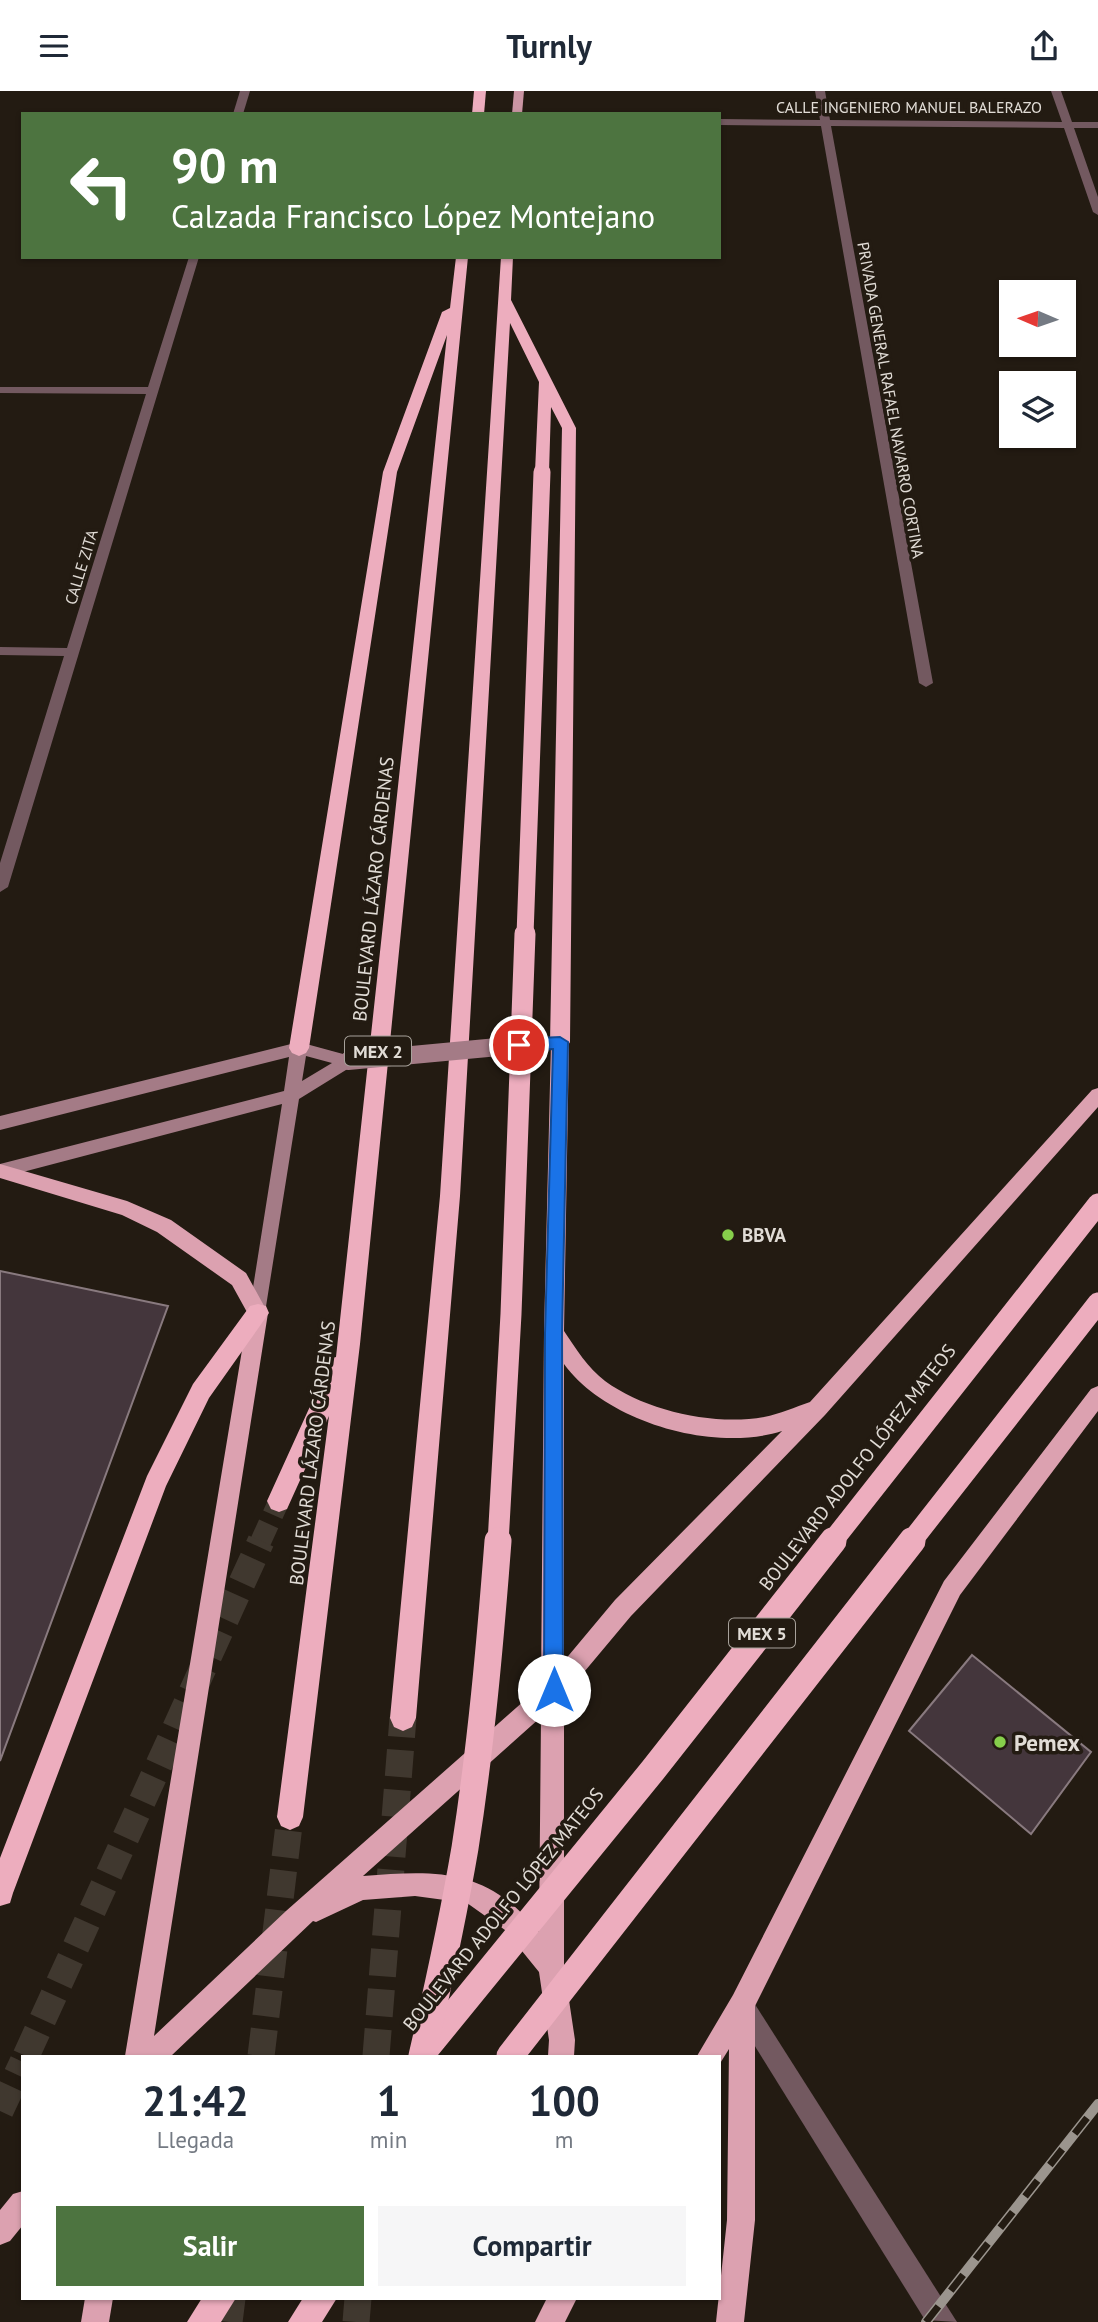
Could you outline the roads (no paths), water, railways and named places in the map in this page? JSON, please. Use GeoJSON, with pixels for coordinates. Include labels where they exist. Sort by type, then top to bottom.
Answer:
{"type":"FeatureCollection","features":[{"type":"Feature","properties":{"kind":"highway"},"geometry":{"type":"LineString","coordinates":[[478,112],[480,91]]}},
{"type":"Feature","properties":{"kind":"highway","name":"BOULEVARD LÁZARO CÁRDENAS"},"geometry":{"type":"LineString","coordinates":[[290,1817],[349,1344],[462,259]]}},
{"type":"Feature","properties":{"kind":"highway"},"geometry":{"type":"LineString","coordinates":[[403,1718],[450,1196],[507,259]]}},
{"type":"Feature","properties":{"kind":"highway"},"geometry":{"type":"LineString","coordinates":[[299,1048],[390,472],[460,284]]}},
{"type":"Feature","properties":{"kind":"highway"},"geometry":{"type":"LineString","coordinates":[[504,299],[569,428],[554,1333],[551,1967],[562,2040],[561,2055]]}},
{"type":"Feature","properties":{"kind":"highway"},"geometry":{"type":"LineString","coordinates":[[420,2055],[444,1969],[465,1855],[489,1674],[510,1320],[545,382]]}},
{"type":"Feature","properties":{"kind":"highway"},"geometry":{"type":"LineString","coordinates":[[153,2055],[295,1920],[554,1690],[623,1608],[818,1408],[1098,1095]]}},
{"type":"Feature","properties":{"kind":"highway"},"geometry":{"type":"LineString","coordinates":[[1,1171],[127,1209],[164,1226],[239,1279],[258,1313],[138,2055]]}},
{"type":"Feature","properties":{"kind":"highway","name":"BOULEVARD ADOLFO LÓPEZ MATEOS"},"geometry":{"type":"LineString","coordinates":[[421,2055],[653,1770],[1098,1204]]}},
{"type":"Feature","properties":{"kind":"highway","name":"MEX 5"},"geometry":{"type":"LineString","coordinates":[[511,2055],[1098,1303]]}},
{"type":"Feature","properties":{"kind":"highway"},"geometry":{"type":"LineString","coordinates":[[0,1893],[155,1484],[201,1391],[258,1313]]}},
{"type":"Feature","properties":{"kind":"highway"},"geometry":{"type":"LineString","coordinates":[[554,1333],[580,1371],[598,1388],[622,1403],[665,1419],[713,1426],[761,1427],[818,1408]]}},
{"type":"Feature","properties":{"kind":"highway"},"geometry":{"type":"LineString","coordinates":[[279,1501],[349,1344]]}},
{"type":"Feature","properties":{"kind":"highway"},"geometry":{"type":"LineString","coordinates":[[711,2055],[742,2004],[952,1588],[1098,1395]]}},
{"type":"Feature","properties":{"kind":"highway"},"geometry":{"type":"LineString","coordinates":[[295,1920],[362,1888],[415,1884],[471,1891],[514,1921],[551,1967]]}},
{"type":"Feature","properties":{"kind":"highway"},"geometry":{"type":"LineString","coordinates":[[730,2322],[741,2220],[742,2004]]}},
{"type":"Feature","properties":{"kind":"highway"},"geometry":{"type":"LineString","coordinates":[[0,2231],[21,2206]]}},
{"type":"Feature","properties":{"kind":"highway"},"geometry":{"type":"LineString","coordinates":[[95,2322],[99,2300]]}},
{"type":"Feature","properties":{"kind":"highway"},"geometry":{"type":"LineString","coordinates":[[202,2322],[220,2300]]}},
{"type":"Feature","properties":{"kind":"highway"},"geometry":{"type":"LineString","coordinates":[[303,2322],[320,2300]]}},
{"type":"Feature","properties":{"kind":"highway"},"geometry":{"type":"LineString","coordinates":[[548,2322],[549,2300]]}},
{"type":"Feature","properties":{"kind":"highway"},"geometry":{"type":"LineString","coordinates":[[548,2322],[562,2300]]}},
{"type":"Feature","properties":{"kind":"main road"},"geometry":{"type":"LineString","coordinates":[[517,112],[519,91]]}},
{"type":"Feature","properties":{"kind":"main road"},"geometry":{"type":"LineString","coordinates":[[0,1123],[299,1048],[348,1061],[560,1042]]}},
{"type":"Feature","properties":{"kind":"main road"},"geometry":{"type":"LineString","coordinates":[[258,1313],[299,1048]]}},
{"type":"Feature","properties":{"kind":"main road"},"geometry":{"type":"LineString","coordinates":[[1,1171],[293,1095],[348,1061]]}},
{"type":"Feature","properties":{"kind":"street"},"geometry":{"type":"LineString","coordinates":[[239,112],[245,91]]}},
{"type":"Feature","properties":{"kind":"street","name":"PRIVADA GENERAL RAFAEL NAVARRO CORTINA"},"geometry":{"type":"LineString","coordinates":[[820,91],[926,683]]}},
{"type":"Feature","properties":{"kind":"street"},"geometry":{"type":"LineString","coordinates":[[1056,91],[1098,212]]}},
{"type":"Feature","properties":{"kind":"street","name":"CALLE INGENIERO MANUEL BALERAZO"},"geometry":{"type":"LineString","coordinates":[[721,121],[1098,125]]}},
{"type":"Feature","properties":{"kind":"street","name":"CALLE ZITA"},"geometry":{"type":"LineString","coordinates":[[0,887],[193,259]]}},
{"type":"Feature","properties":{"kind":"street"},"geometry":{"type":"LineString","coordinates":[[0,390],[153,391]]}},
{"type":"Feature","properties":{"kind":"street"},"geometry":{"type":"LineString","coordinates":[[0,651],[74,652]]}},
{"type":"Feature","properties":{"kind":"street"},"geometry":{"type":"LineString","coordinates":[[742,2004],[934,2311],[944,2322]]}},
{"type":"Feature","properties":{"kind":"tunnel"},"geometry":{"type":"LineString","coordinates":[[260,1543],[279,1501]]}},
{"type":"Feature","properties":{"kind":"tunnel"},"geometry":{"type":"LineString","coordinates":[[26,2055],[261,1541]]}},
{"type":"Feature","properties":{"kind":"tunnel"},"geometry":{"type":"LineString","coordinates":[[376,2055],[403,1718]]}},
{"type":"Feature","properties":{"kind":"tunnel"},"geometry":{"type":"LineString","coordinates":[[261,2055],[290,1817]]}},
{"type":"Feature","properties":{"kind":"tunnel"},"geometry":{"type":"LineString","coordinates":[[0,2111],[21,2066]]}},
{"type":"Feature","properties":{"kind":"tunnel"},"geometry":{"type":"LineString","coordinates":[[229,2322],[232,2300]]}},
{"type":"Feature","properties":{"kind":"tunnel"},"geometry":{"type":"LineString","coordinates":[[356,2322],[358,2300]]}},
{"type":"Feature","properties":{"kind":"railway"},"geometry":{"type":"LineString","coordinates":[[926,2322],[1098,2104]]}},
{"type":"Feature","properties":{"kind":"place","name":"BBVA"},"geometry":{"type":"Point","coordinates":[728,1235]}},
{"type":"Feature","properties":{"kind":"place","name":"Pemex"},"geometry":{"type":"Point","coordinates":[1000,1742]}}]}
